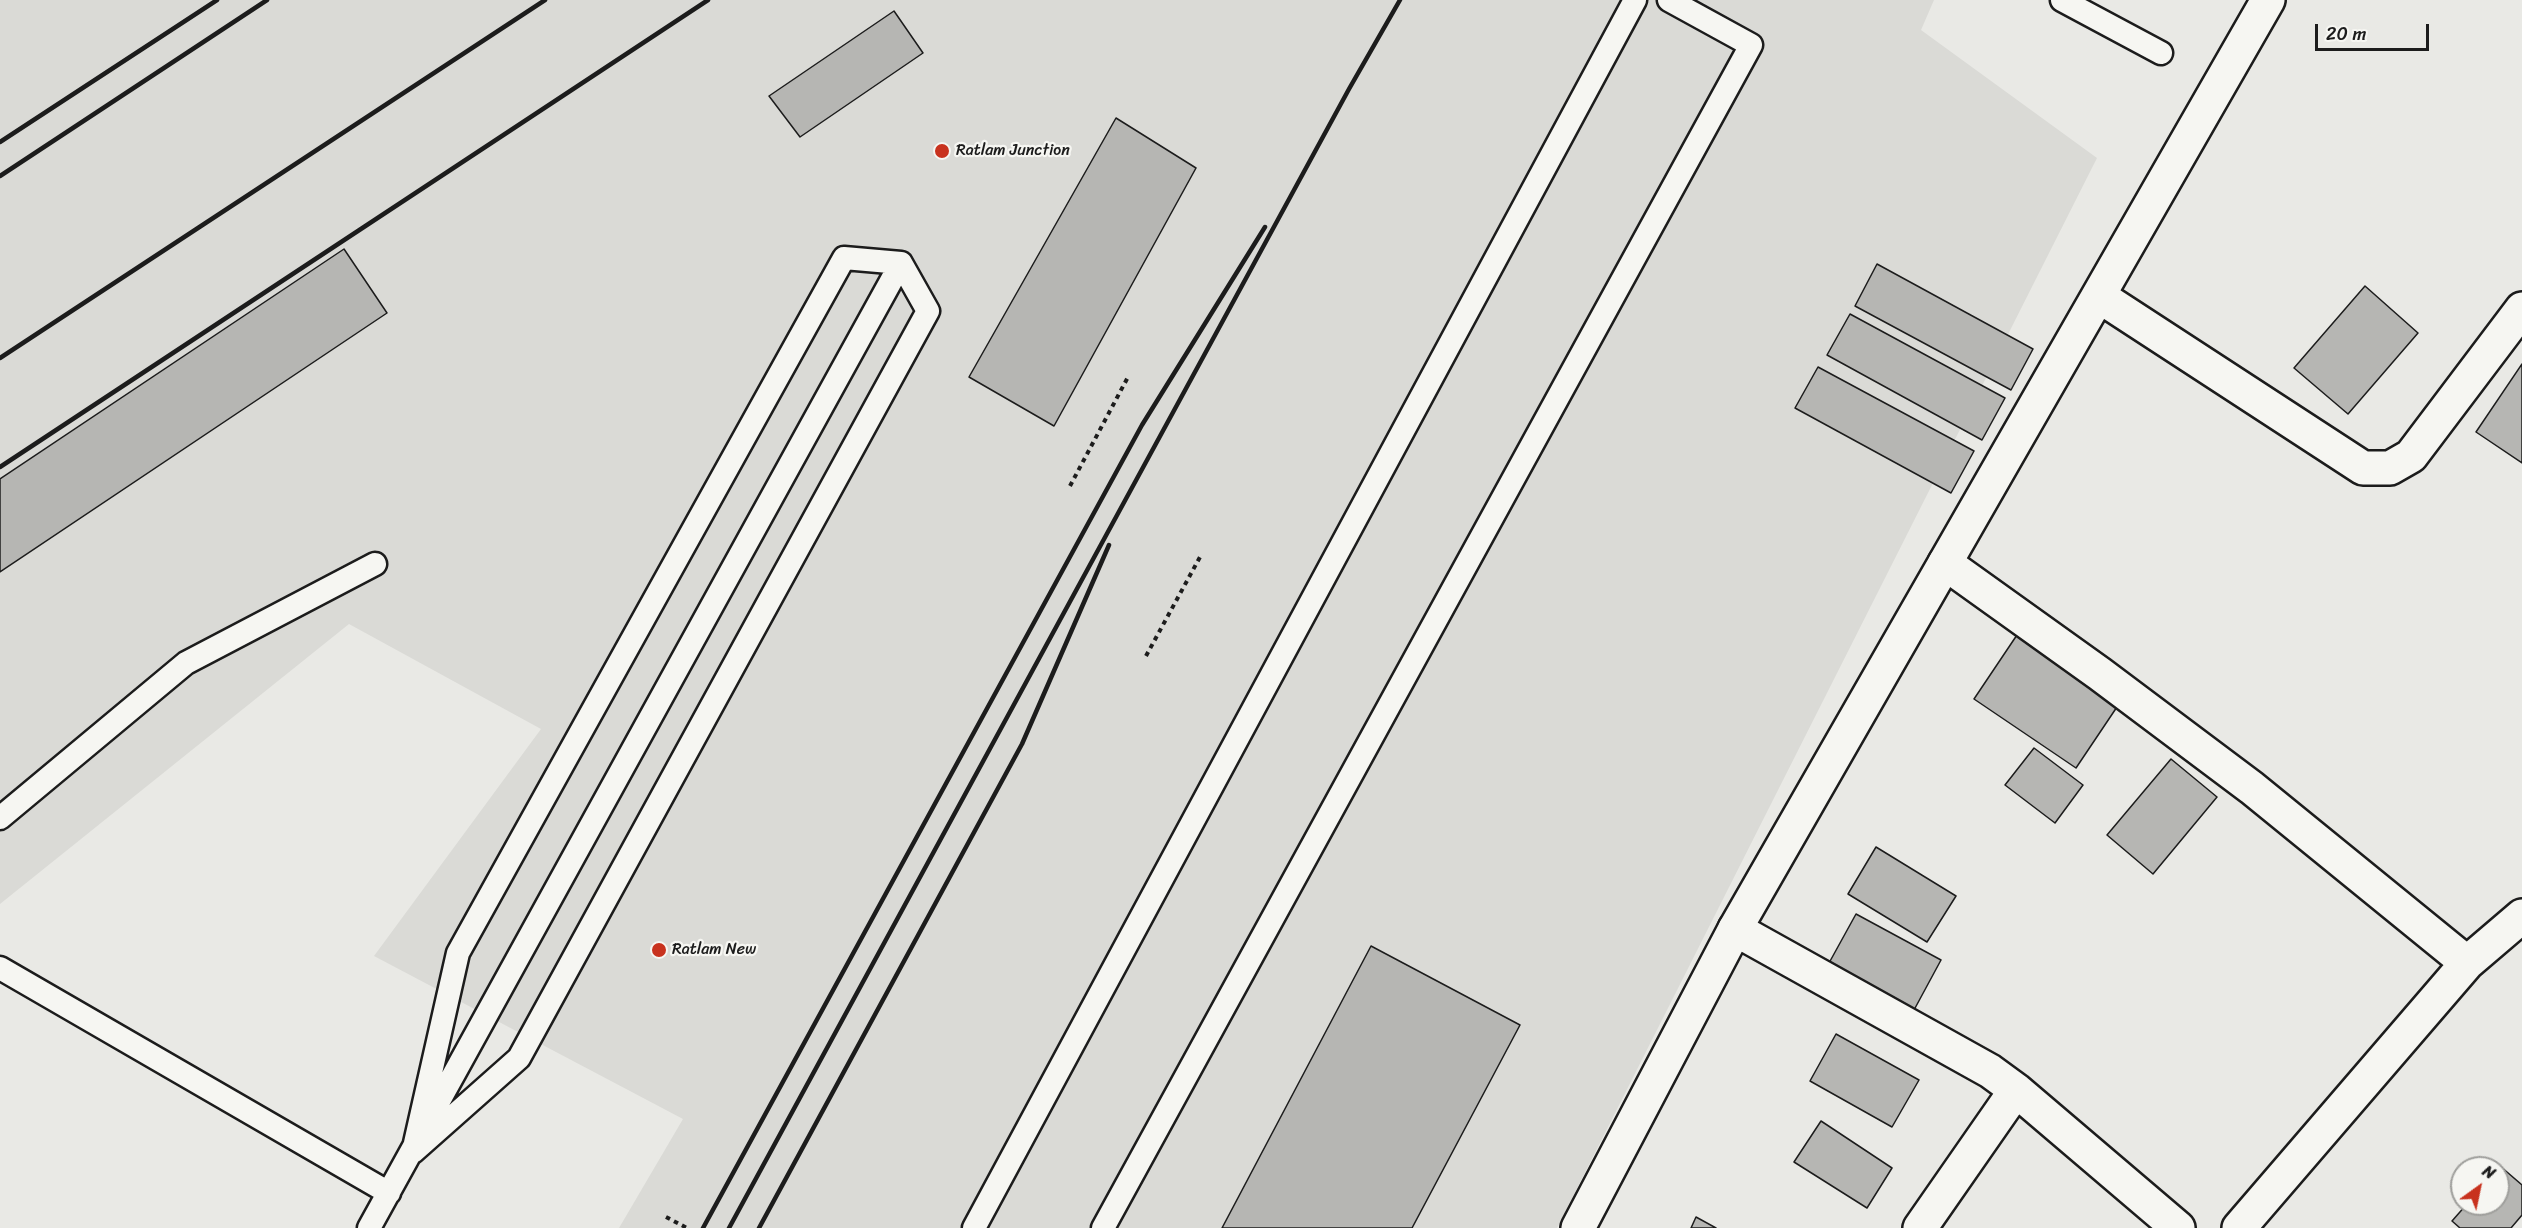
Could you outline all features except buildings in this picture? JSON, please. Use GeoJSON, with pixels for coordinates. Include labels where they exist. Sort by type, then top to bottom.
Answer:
{"type":"FeatureCollection","features":[{"type":"Feature","properties":{"kind":"street"},"geometry":{"type":"LineString","coordinates":[[1578,1228],[1735,929],[2268,0]]}},
{"type":"Feature","properties":{"kind":"street"},"geometry":{"type":"LineString","coordinates":[[2099,296],[2363,468],[2390,468],[2411,456],[2522,309]]}},
{"type":"Feature","properties":{"kind":"street"},"geometry":{"type":"LineString","coordinates":[[1946,563],[2100,674],[2252,788],[2467,963]]}},
{"type":"Feature","properties":{"kind":"street"},"geometry":{"type":"LineString","coordinates":[[2239,1228],[2467,963],[2522,916]]}},
{"type":"Feature","properties":{"kind":"street"},"geometry":{"type":"LineString","coordinates":[[1735,929],[1962,1054],[2016,1090],[2178,1228]]}},
{"type":"Feature","properties":{"kind":"street"},"geometry":{"type":"LineString","coordinates":[[1920,1228],[2016,1090]]}},
{"type":"Feature","properties":{"kind":"lane"},"geometry":{"type":"LineString","coordinates":[[974,1228],[1635,0]]}},
{"type":"Feature","properties":{"kind":"lane"},"geometry":{"type":"LineString","coordinates":[[1103,1228],[1751,45],[1669,0]]}},
{"type":"Feature","properties":{"kind":"lane"},"geometry":{"type":"LineString","coordinates":[[2062,0],[2161,53]]}},
{"type":"Feature","properties":{"kind":"lane"},"geometry":{"type":"LineString","coordinates":[[412,1152],[458,953],[844,258],[901,262]]}},
{"type":"Feature","properties":{"kind":"lane"},"geometry":{"type":"LineString","coordinates":[[412,1152],[519,1058],[525,1048],[928,311],[901,262]]}},
{"type":"Feature","properties":{"kind":"lane"},"geometry":{"type":"LineString","coordinates":[[369,1228],[901,262]]}},
{"type":"Feature","properties":{"kind":"lane"},"geometry":{"type":"LineString","coordinates":[[0,818],[186,663],[375,564]]}},
{"type":"Feature","properties":{"kind":"lane"},"geometry":{"type":"LineString","coordinates":[[0,968],[389,1193]]}},
{"type":"Feature","properties":{"kind":"path"},"geometry":{"type":"LineString","coordinates":[[1070,486],[1128,377]]}},
{"type":"Feature","properties":{"kind":"path"},"geometry":{"type":"LineString","coordinates":[[1146,656],[1200,557]]}},
{"type":"Feature","properties":{"kind":"path"},"geometry":{"type":"LineString","coordinates":[[666,1217],[687,1228]]}},
{"type":"Feature","properties":{"kind":"shaded area"},"geometry":{"type":"Polygon","coordinates":[[[0,0],[1934,0],[1921,30],[2097,158],[1557,1228],[619,1228],[683,1119],[374,956],[541,729],[349,624],[0,904],[0,0]]]}},
{"type":"Feature","properties":{"kind":"railway"},"geometry":{"type":"LineString","coordinates":[[0,142],[217,0]]}},
{"type":"Feature","properties":{"kind":"railway"},"geometry":{"type":"LineString","coordinates":[[0,176],[267,0]]}},
{"type":"Feature","properties":{"kind":"railway"},"geometry":{"type":"LineString","coordinates":[[0,358],[545,0]]}},
{"type":"Feature","properties":{"kind":"railway"},"geometry":{"type":"LineString","coordinates":[[0,467],[708,0]]}},
{"type":"Feature","properties":{"kind":"railway"},"geometry":{"type":"LineString","coordinates":[[729,1228],[1349,89],[1400,0]]}},
{"type":"Feature","properties":{"kind":"railway"},"geometry":{"type":"LineString","coordinates":[[703,1228],[1142,425],[1265,227]]}},
{"type":"Feature","properties":{"kind":"railway"},"geometry":{"type":"LineString","coordinates":[[759,1228],[1022,744],[1109,545]]}},
{"type":"Feature","properties":{"kind":"place","name":"Ratlam Junction"},"geometry":{"type":"Point","coordinates":[942,151]}},
{"type":"Feature","properties":{"kind":"place","name":"Ratlam New"},"geometry":{"type":"Point","coordinates":[659,950]}}]}
